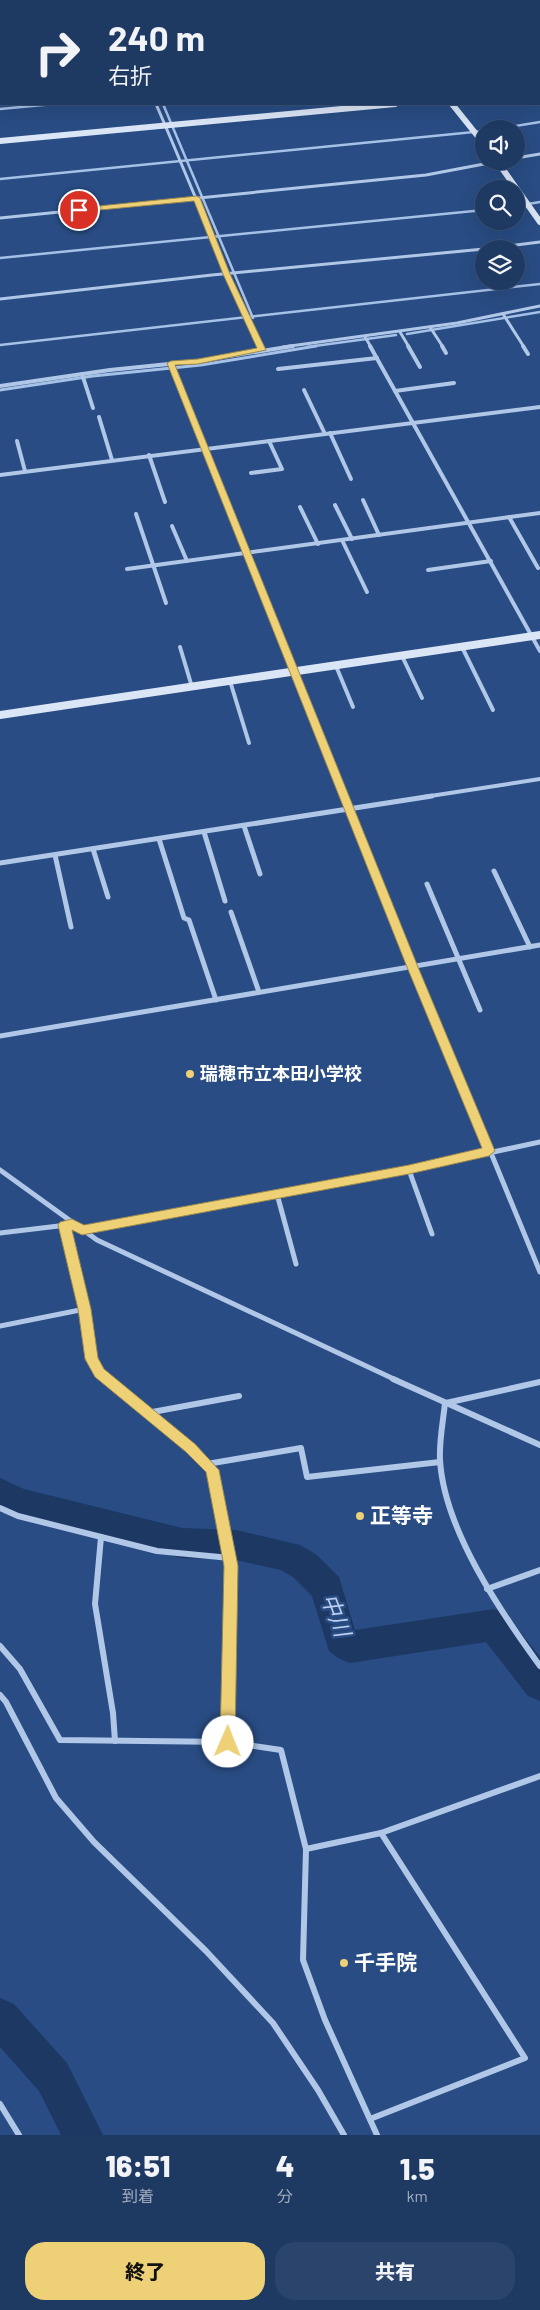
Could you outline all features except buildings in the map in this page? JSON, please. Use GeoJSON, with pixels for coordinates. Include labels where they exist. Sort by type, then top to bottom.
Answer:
{"type":"FeatureCollection","features":[{"type":"Feature","properties":{"kind":"street"},"geometry":{"type":"LineString","coordinates":[[156,105],[197,198],[226,274],[262,350]]}},
{"type":"Feature","properties":{"kind":"street"},"geometry":{"type":"LineString","coordinates":[[0,141],[384,105]]}},
{"type":"Feature","properties":{"kind":"street"},"geometry":{"type":"LineString","coordinates":[[453,105],[475,133]]}},
{"type":"Feature","properties":{"kind":"street"},"geometry":{"type":"LineString","coordinates":[[525,156],[540,154]]}},
{"type":"Feature","properties":{"kind":"street"},"geometry":{"type":"LineString","coordinates":[[0,218],[426,175],[475,165]]}},
{"type":"Feature","properties":{"kind":"street"},"geometry":{"type":"LineString","coordinates":[[504,170],[540,222]]}},
{"type":"Feature","properties":{"kind":"street"},"geometry":{"type":"LineString","coordinates":[[525,244],[540,242]]}},
{"type":"Feature","properties":{"kind":"street"},"geometry":{"type":"LineString","coordinates":[[0,299],[226,274],[475,250]]}},
{"type":"Feature","properties":{"kind":"street"},"geometry":{"type":"LineString","coordinates":[[0,386],[171,363],[198,362],[262,350],[400,332],[540,306]]}},
{"type":"Feature","properties":{"kind":"street"},"geometry":{"type":"LineString","coordinates":[[503,314],[528,354]]}},
{"type":"Feature","properties":{"kind":"street"},"geometry":{"type":"LineString","coordinates":[[430,327],[446,354]]}},
{"type":"Feature","properties":{"kind":"street"},"geometry":{"type":"LineString","coordinates":[[400,332],[420,367]]}},
{"type":"Feature","properties":{"kind":"street"},"geometry":{"type":"LineString","coordinates":[[365,337],[491,561],[536,635],[540,651]]}},
{"type":"Feature","properties":{"kind":"street"},"geometry":{"type":"LineString","coordinates":[[278,369],[377,358]]}},
{"type":"Feature","properties":{"kind":"street"},"geometry":{"type":"LineString","coordinates":[[171,363],[413,967],[540,1272]]}},
{"type":"Feature","properties":{"kind":"street"},"geometry":{"type":"LineString","coordinates":[[82,374],[93,408]]}},
{"type":"Feature","properties":{"kind":"street"},"geometry":{"type":"LineString","coordinates":[[395,391],[454,383]]}},
{"type":"Feature","properties":{"kind":"street"},"geometry":{"type":"LineString","coordinates":[[304,390],[351,479]]}},
{"type":"Feature","properties":{"kind":"street"},"geometry":{"type":"LineString","coordinates":[[0,475],[540,407]]}},
{"type":"Feature","properties":{"kind":"street"},"geometry":{"type":"LineString","coordinates":[[99,417],[112,460]]}},
{"type":"Feature","properties":{"kind":"street"},"geometry":{"type":"LineString","coordinates":[[17,440],[25,471]]}},
{"type":"Feature","properties":{"kind":"street"},"geometry":{"type":"LineString","coordinates":[[251,472],[282,469],[269,441]]}},
{"type":"Feature","properties":{"kind":"street"},"geometry":{"type":"LineString","coordinates":[[149,455],[165,502]]}},
{"type":"Feature","properties":{"kind":"street"},"geometry":{"type":"LineString","coordinates":[[363,500],[379,535]]}},
{"type":"Feature","properties":{"kind":"street"},"geometry":{"type":"LineString","coordinates":[[335,505],[352,539]]}},
{"type":"Feature","properties":{"kind":"street"},"geometry":{"type":"LineString","coordinates":[[300,507],[318,544]]}},
{"type":"Feature","properties":{"kind":"street"},"geometry":{"type":"LineString","coordinates":[[136,514],[166,603]]}},
{"type":"Feature","properties":{"kind":"street"},"geometry":{"type":"LineString","coordinates":[[127,568],[539,514]]}},
{"type":"Feature","properties":{"kind":"street"},"geometry":{"type":"LineString","coordinates":[[509,517],[538,568]]}},
{"type":"Feature","properties":{"kind":"street"},"geometry":{"type":"LineString","coordinates":[[172,526],[186,561]]}},
{"type":"Feature","properties":{"kind":"street"},"geometry":{"type":"LineString","coordinates":[[342,540],[367,592]]}},
{"type":"Feature","properties":{"kind":"street"},"geometry":{"type":"LineString","coordinates":[[428,570],[491,561]]}},
{"type":"Feature","properties":{"kind":"street"},"geometry":{"type":"LineString","coordinates":[[0,714],[336,666],[536,635]]}},
{"type":"Feature","properties":{"kind":"street"},"geometry":{"type":"LineString","coordinates":[[180,647],[192,687]]}},
{"type":"Feature","properties":{"kind":"street"},"geometry":{"type":"LineString","coordinates":[[462,647],[493,710]]}},
{"type":"Feature","properties":{"kind":"street"},"geometry":{"type":"LineString","coordinates":[[402,656],[422,698]]}},
{"type":"Feature","properties":{"kind":"street"},"geometry":{"type":"LineString","coordinates":[[336,666],[353,707]]}},
{"type":"Feature","properties":{"kind":"street"},"geometry":{"type":"LineString","coordinates":[[230,681],[249,743]]}},
{"type":"Feature","properties":{"kind":"street"},"geometry":{"type":"LineString","coordinates":[[0,863],[540,779]]}},
{"type":"Feature","properties":{"kind":"street"},"geometry":{"type":"LineString","coordinates":[[244,826],[260,874]]}},
{"type":"Feature","properties":{"kind":"street"},"geometry":{"type":"LineString","coordinates":[[204,832],[225,901]]}},
{"type":"Feature","properties":{"kind":"street"},"geometry":{"type":"LineString","coordinates":[[159,839],[184,918],[189,920],[216,1000]]}},
{"type":"Feature","properties":{"kind":"street"},"geometry":{"type":"LineString","coordinates":[[93,849],[108,897]]}},
{"type":"Feature","properties":{"kind":"street"},"geometry":{"type":"LineString","coordinates":[[55,855],[71,927]]}},
{"type":"Feature","properties":{"kind":"street"},"geometry":{"type":"LineString","coordinates":[[494,871],[530,947]]}},
{"type":"Feature","properties":{"kind":"street"},"geometry":{"type":"LineString","coordinates":[[428,884],[480,1010]]}},
{"type":"Feature","properties":{"kind":"street"},"geometry":{"type":"LineString","coordinates":[[232,912],[259,992]]}},
{"type":"Feature","properties":{"kind":"street"},"geometry":{"type":"LineString","coordinates":[[0,1036],[540,945]]}},
{"type":"Feature","properties":{"kind":"street"},"geometry":{"type":"LineString","coordinates":[[82,1230],[409,1170],[489,1151],[540,1142]]}},
{"type":"Feature","properties":{"kind":"street"},"geometry":{"type":"LineString","coordinates":[[0,1170],[46,1202],[72,1224],[97,1240],[445,1403],[540,1445]]}},
{"type":"Feature","properties":{"kind":"street"},"geometry":{"type":"LineString","coordinates":[[409,1170],[432,1234]]}},
{"type":"Feature","properties":{"kind":"street"},"geometry":{"type":"LineString","coordinates":[[277,1194],[296,1264]]}},
{"type":"Feature","properties":{"kind":"street"},"geometry":{"type":"LineString","coordinates":[[0,1233],[72,1224]]}},
{"type":"Feature","properties":{"kind":"street"},"geometry":{"type":"LineString","coordinates":[[64,1225],[85,1309],[92,1359],[100,1373],[190,1448],[213,1470],[230,1558],[228,1742]]}},
{"type":"Feature","properties":{"kind":"street"},"geometry":{"type":"LineString","coordinates":[[0,1326],[85,1309]]}},
{"type":"Feature","properties":{"kind":"street"},"geometry":{"type":"LineString","coordinates":[[445,1403],[540,1382]]}},
{"type":"Feature","properties":{"kind":"street"},"geometry":{"type":"LineString","coordinates":[[147,1413],[238,1396]]}},
{"type":"Feature","properties":{"kind":"street"},"geometry":{"type":"LineString","coordinates":[[445,1403],[440,1462],[465,1547],[502,1615],[540,1666]]}},
{"type":"Feature","properties":{"kind":"street"},"geometry":{"type":"LineString","coordinates":[[207,1464],[301,1448],[307,1477],[440,1462]]}},
{"type":"Feature","properties":{"kind":"street"},"geometry":{"type":"LineString","coordinates":[[0,1508],[18,1516],[157,1551],[230,1558]]}},
{"type":"Feature","properties":{"kind":"street"},"geometry":{"type":"LineString","coordinates":[[101,1536],[95,1604],[113,1713],[115,1741]]}},
{"type":"Feature","properties":{"kind":"street"},"geometry":{"type":"LineString","coordinates":[[487,1589],[540,1570]]}},
{"type":"Feature","properties":{"kind":"street"},"geometry":{"type":"LineString","coordinates":[[0,1646],[20,1669],[60,1740],[228,1742],[282,1750],[306,1849],[303,1960],[325,2020],[377,2135]]}},
{"type":"Feature","properties":{"kind":"street"},"geometry":{"type":"LineString","coordinates":[[0,1696],[6,1702],[56,1798],[94,1842],[206,1951],[273,2023],[318,2090],[344,2135]]}},
{"type":"Feature","properties":{"kind":"street"},"geometry":{"type":"LineString","coordinates":[[306,1849],[381,1833],[540,1776]]}},
{"type":"Feature","properties":{"kind":"street"},"geometry":{"type":"LineString","coordinates":[[370,2119],[525,2058],[381,1833]]}},
{"type":"Feature","properties":{"kind":"street"},"geometry":{"type":"LineString","coordinates":[[0,2104],[19,2135]]}},
{"type":"Feature","properties":{"kind":"waterway"},"geometry":{"type":"LineString","coordinates":[[0,109],[43,105]]}},
{"type":"Feature","properties":{"kind":"waterway"},"geometry":{"type":"LineString","coordinates":[[163,105],[187,160]]}},
{"type":"Feature","properties":{"kind":"waterway"},"geometry":{"type":"LineString","coordinates":[[525,124],[540,122]]}},
{"type":"Feature","properties":{"kind":"waterway"},"geometry":{"type":"LineString","coordinates":[[187,160],[475,132]]}},
{"type":"Feature","properties":{"kind":"waterway"},"geometry":{"type":"LineString","coordinates":[[0,179],[187,160]]}},
{"type":"Feature","properties":{"kind":"waterway"},"geometry":{"type":"LineString","coordinates":[[187,160],[219,236]]}},
{"type":"Feature","properties":{"kind":"waterway"},"geometry":{"type":"LineString","coordinates":[[525,204],[540,202]]}},
{"type":"Feature","properties":{"kind":"waterway"},"geometry":{"type":"LineString","coordinates":[[219,236],[475,211]]}},
{"type":"Feature","properties":{"kind":"waterway"},"geometry":{"type":"LineString","coordinates":[[0,258],[219,236]]}},
{"type":"Feature","properties":{"kind":"waterway"},"geometry":{"type":"LineString","coordinates":[[219,236],[252,316]]}},
{"type":"Feature","properties":{"kind":"waterway"},"geometry":{"type":"LineString","coordinates":[[252,316],[540,284]]}},
{"type":"Feature","properties":{"kind":"waterway"},"geometry":{"type":"LineString","coordinates":[[407,334],[540,312]]}},
{"type":"Feature","properties":{"kind":"waterway"},"geometry":{"type":"LineString","coordinates":[[0,345],[252,316]]}},
{"type":"Feature","properties":{"kind":"waterway"},"geometry":{"type":"LineString","coordinates":[[307,347],[396,335]]}},
{"type":"Feature","properties":{"kind":"waterway"},"geometry":{"type":"LineString","coordinates":[[0,390],[93,376],[201,365],[316,346]]}},
{"type":"Feature","properties":{"kind":"waterway","name":"中川"},"geometry":{"type":"LineString","coordinates":[[0,1492],[17,1502],[182,1543],[236,1545],[288,1556],[305,1566],[327,1588],[341,1640],[350,1647],[464,1628],[494,1625],[540,1684]]}},
{"type":"Feature","properties":{"kind":"waterway"},"geometry":{"type":"LineString","coordinates":[[0,2018],[53,2077],[83,2135]]}},
{"type":"Feature","properties":{"kind":"place","name":"瑞穂市立本田小学校"},"geometry":{"type":"Point","coordinates":[190,1074]}},
{"type":"Feature","properties":{"kind":"place","name":"正等寺"},"geometry":{"type":"Point","coordinates":[360,1516]}},
{"type":"Feature","properties":{"kind":"place","name":"千手院"},"geometry":{"type":"Point","coordinates":[344,1963]}},
{"type":"Feature","properties":{"kind":"route"},"geometry":{"type":"LineString","coordinates":[[79,210],[197,198],[226,274],[262,350],[198,362],[171,363],[413,967],[489,1151],[409,1170],[82,1230],[72,1224],[64,1225],[85,1309],[92,1359],[100,1373],[190,1448],[213,1470],[231,1566],[228,1742]]}}]}
